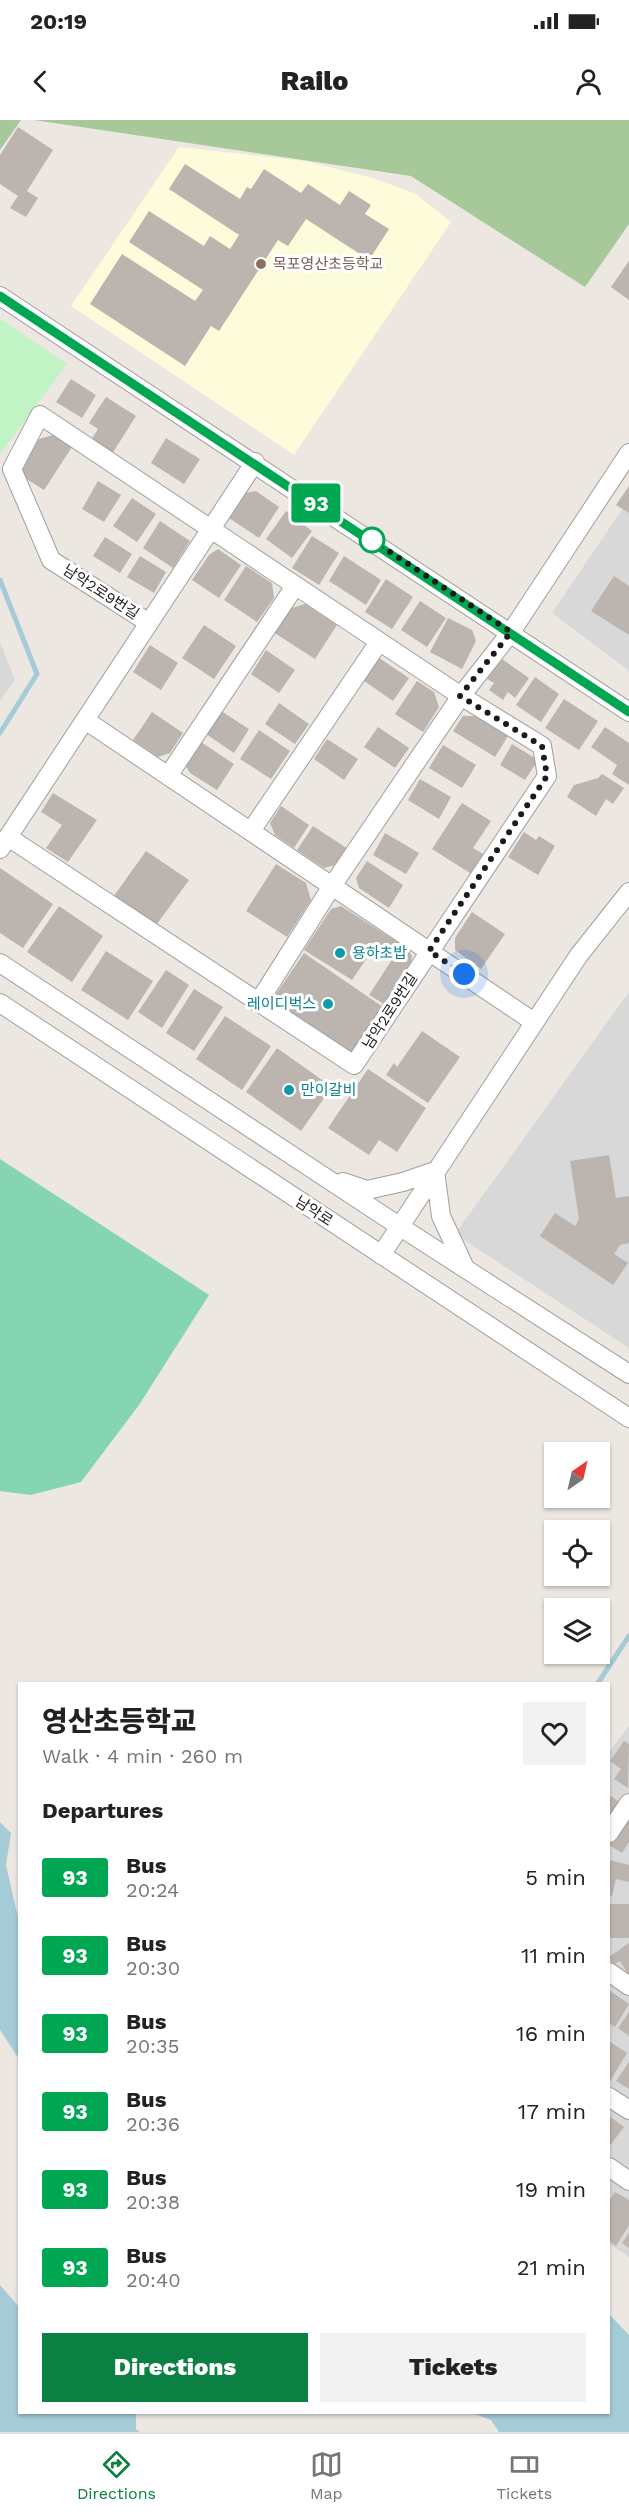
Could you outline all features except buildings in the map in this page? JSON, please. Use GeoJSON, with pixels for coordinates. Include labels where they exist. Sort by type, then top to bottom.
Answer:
{"type":"FeatureCollection","features":[{"type":"Feature","properties":{"kind":"street"},"geometry":{"type":"LineString","coordinates":[[0,296],[255,462],[629,712]]}},
{"type":"Feature","properties":{"kind":"street","name":"남악2로9번길"},"geometry":{"type":"LineString","coordinates":[[40,415],[211,529],[460,696],[542,746],[547,776],[354,1065],[4,843],[149,623],[51,560],[12,469],[40,415]]}},
{"type":"Feature","properties":{"kind":"street"},"geometry":{"type":"LineString","coordinates":[[258,1003],[332,886],[460,696],[511,632],[629,453]]}},
{"type":"Feature","properties":{"kind":"street"},"geometry":{"type":"LineString","coordinates":[[149,623],[255,462]]}},
{"type":"Feature","properties":{"kind":"street"},"geometry":{"type":"LineString","coordinates":[[168,776],[296,586]]}},
{"type":"Feature","properties":{"kind":"street"},"geometry":{"type":"LineString","coordinates":[[251,831],[379,642]]}},
{"type":"Feature","properties":{"kind":"street"},"geometry":{"type":"LineString","coordinates":[[85,720],[534,1022]]}},
{"type":"Feature","properties":{"kind":"street"},"geometry":{"type":"LineString","coordinates":[[381,1255],[579,955],[629,892]]}},
{"type":"Feature","properties":{"kind":"street"},"geometry":{"type":"LineString","coordinates":[[0,963],[322,1176],[629,1374]]}},
{"type":"Feature","properties":{"kind":"street","name":"남악로"},"geometry":{"type":"LineString","coordinates":[[0,1004],[629,1418]]}},
{"type":"Feature","properties":{"kind":"street"},"geometry":{"type":"LineString","coordinates":[[322,1176],[367,1190],[403,1182],[435,1171]]}},
{"type":"Feature","properties":{"kind":"street"},"geometry":{"type":"LineString","coordinates":[[435,1171],[441,1216],[465,1268]]}},
{"type":"Feature","properties":{"kind":"street"},"geometry":{"type":"LineString","coordinates":[[610,1832],[629,1803]]}},
{"type":"Feature","properties":{"kind":"street"},"geometry":{"type":"LineString","coordinates":[[610,1973],[629,1986]]}},
{"type":"Feature","properties":{"kind":"street"},"geometry":{"type":"LineString","coordinates":[[610,2098],[629,2110]]}},
{"type":"Feature","properties":{"kind":"street"},"geometry":{"type":"LineString","coordinates":[[610,2168],[629,2181]]}},
{"type":"Feature","properties":{"kind":"shaded area","name":"목포영산초등학교"},"geometry":{"type":"Polygon","coordinates":[[[179,147],[305,161],[373,178],[416,194],[451,222],[294,455],[71,306],[179,147]]]}},
{"type":"Feature","properties":{"kind":"shaded area"},"geometry":{"type":"Polygon","coordinates":[[[629,499],[629,671],[552,613],[629,499]]]}},
{"type":"Feature","properties":{"kind":"shaded area"},"geometry":{"type":"Polygon","coordinates":[[[0,642],[15,680],[0,701],[0,642]]]}},
{"type":"Feature","properties":{"kind":"shaded area"},"geometry":{"type":"Polygon","coordinates":[[[629,992],[629,1348],[455,1234],[629,992]]]}},
{"type":"Feature","properties":{"kind":"shaded area"},"geometry":{"type":"Polygon","coordinates":[[[629,1726],[629,2257],[610,2245],[610,1751],[629,1726]]]}},
{"type":"Feature","properties":{"kind":"green space"},"geometry":{"type":"Polygon","coordinates":[[[0,120],[21,120],[0,150],[0,120]]]}},
{"type":"Feature","properties":{"kind":"green space"},"geometry":{"type":"Polygon","coordinates":[[[34,120],[629,120],[629,224],[585,287],[411,176],[34,120]]]}},
{"type":"Feature","properties":{"kind":"green space"},"geometry":{"type":"Polygon","coordinates":[[[0,319],[67,364],[0,454],[0,319]]]}},
{"type":"Feature","properties":{"kind":"green space"},"geometry":{"type":"Polygon","coordinates":[[[0,1159],[209,1295],[139,1405],[81,1482],[31,1495],[0,1491],[0,1159]]]}},
{"type":"Feature","properties":{"kind":"water"},"geometry":{"type":"Polygon","coordinates":[[[0,1822],[11,1833],[6,1865],[18,1918],[18,2057],[0,2030],[0,1822]]]}},
{"type":"Feature","properties":{"kind":"water"},"geometry":{"type":"Polygon","coordinates":[[[0,2285],[18,2306],[18,2414],[136,2414],[136,2429],[140,2432],[0,2432],[0,2285]]]}},
{"type":"Feature","properties":{"kind":"water"},"geometry":{"type":"Polygon","coordinates":[[[610,2315],[629,2335],[629,2432],[499,2432],[491,2420],[474,2414],[610,2414],[610,2315]]]}},
{"type":"Feature","properties":{"kind":"waterway"},"geometry":{"type":"LineString","coordinates":[[0,580],[37,674],[0,733]]}},
{"type":"Feature","properties":{"kind":"waterway"},"geometry":{"type":"LineString","coordinates":[[599,1682],[629,1636]]}},
{"type":"Feature","properties":{"kind":"bus line","name":"93"},"geometry":{"type":"LineString","coordinates":[[0,296],[629,712]]}},
{"type":"Feature","properties":{"kind":"place","name":"목포영산초등학교"},"geometry":{"type":"Point","coordinates":[261,264]}},
{"type":"Feature","properties":{"kind":"place","name":"용하초밥"},"geometry":{"type":"Point","coordinates":[340,953]}},
{"type":"Feature","properties":{"kind":"place","name":"레이디벅스"},"geometry":{"type":"Point","coordinates":[328,1004]}},
{"type":"Feature","properties":{"kind":"place","name":"만이갈비"},"geometry":{"type":"Point","coordinates":[289,1090]}},
{"type":"Feature","properties":{"kind":"route"},"geometry":{"type":"LineString","coordinates":[[372,540],[511,632],[460,696],[542,746],[547,776],[429,951],[464,974]]}}]}
